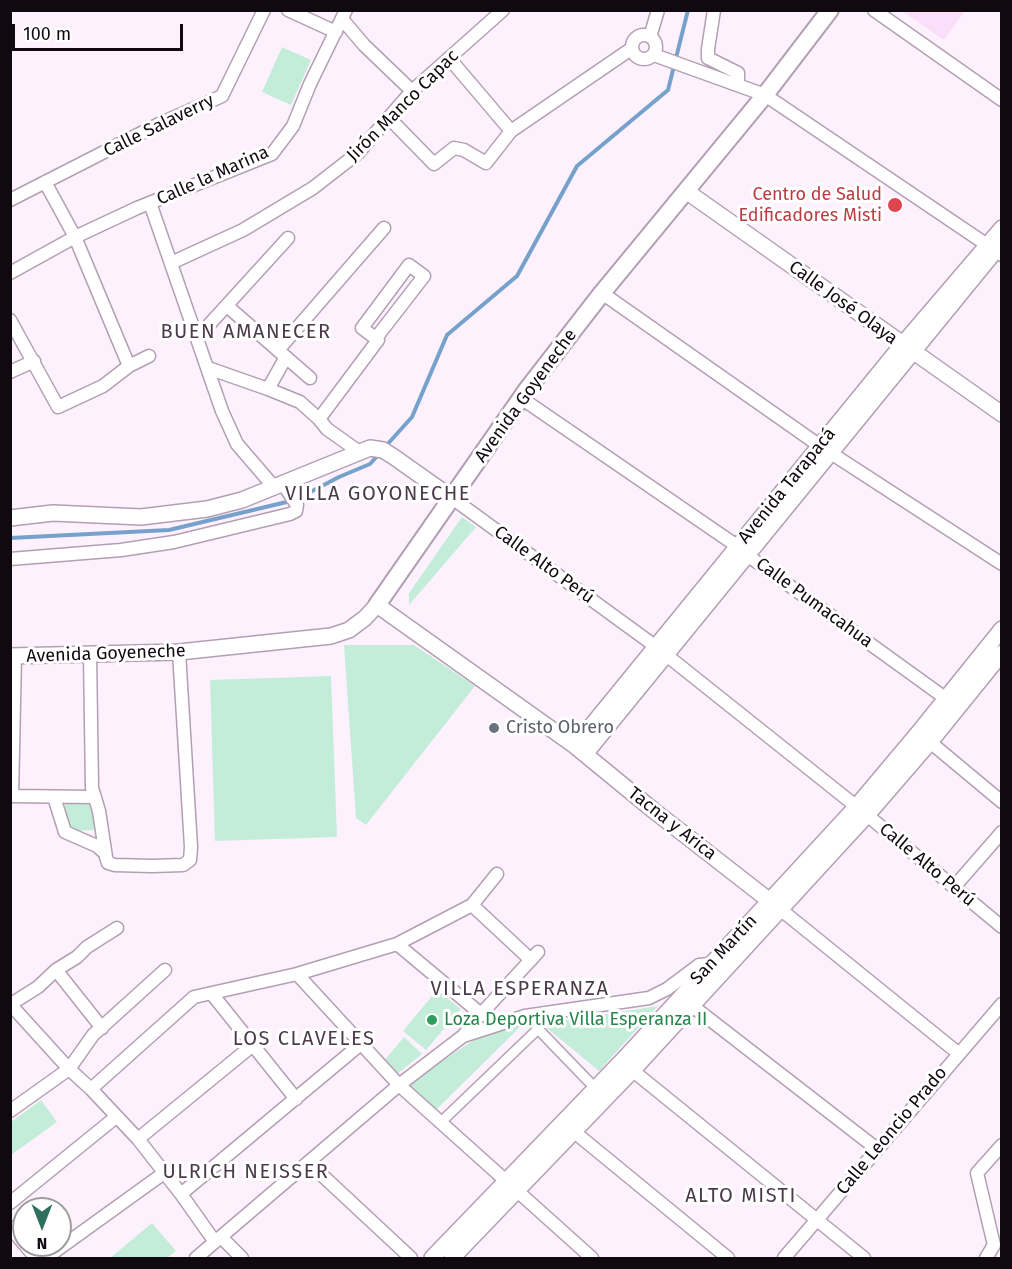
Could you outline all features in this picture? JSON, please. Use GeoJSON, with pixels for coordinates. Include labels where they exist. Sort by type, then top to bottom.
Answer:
{"type":"FeatureCollection","features":[{"type":"Feature","properties":{"kind":"main road","name":"Avenida Goyeneche"},"geometry":{"type":"LineString","coordinates":[[377,605],[521,398],[602,293],[765,95],[830,10]]}},
{"type":"Feature","properties":{"kind":"street","name":"Calle Salaverry"},"geometry":{"type":"LineString","coordinates":[[10,200],[159,124],[222,96],[264,10]]}},
{"type":"Feature","properties":{"kind":"street"},"geometry":{"type":"LineString","coordinates":[[288,10],[336,32]]}},
{"type":"Feature","properties":{"kind":"street","name":"Jirón Manco Capac"},"geometry":{"type":"LineString","coordinates":[[171,263],[243,230],[313,188],[358,153],[412,91],[503,10]]}},
{"type":"Feature","properties":{"kind":"street"},"geometry":{"type":"LineString","coordinates":[[650,37],[658,10]]}},
{"type":"Feature","properties":{"kind":"street"},"geometry":{"type":"LineString","coordinates":[[714,10],[708,58],[735,71],[739,76],[738,84]]}},
{"type":"Feature","properties":{"kind":"street"},"geometry":{"type":"LineString","coordinates":[[874,10],[1002,100]]}},
{"type":"Feature","properties":{"kind":"street"},"geometry":{"type":"LineString","coordinates":[[344,15],[364,45],[412,91]]}},
{"type":"Feature","properties":{"kind":"street","name":"Calle la Marina"},"geometry":{"type":"LineString","coordinates":[[10,273],[75,237],[150,203],[272,154],[293,126],[344,15]]}},
{"type":"Feature","properties":{"kind":"street"},"geometry":{"type":"LineString","coordinates":[[646,35],[650,37],[656,47],[654,54],[644,59],[636,57],[632,50],[633,43],[638,37],[646,35]]}},
{"type":"Feature","properties":{"kind":"street"},"geometry":{"type":"LineString","coordinates":[[389,118],[434,164],[454,148],[464,150],[486,163],[512,131],[632,50]]}},
{"type":"Feature","properties":{"kind":"street"},"geometry":{"type":"LineString","coordinates":[[654,54],[765,95],[996,249]]}},
{"type":"Feature","properties":{"kind":"street"},"geometry":{"type":"LineString","coordinates":[[449,58],[512,131]]}},
{"type":"Feature","properties":{"kind":"street"},"geometry":{"type":"LineString","coordinates":[[45,182],[75,237],[129,366]]}},
{"type":"Feature","properties":{"kind":"street","name":"Calle José Olaya"},"geometry":{"type":"LineString","coordinates":[[686,191],[1002,414]]}},
{"type":"Feature","properties":{"kind":"street"},"geometry":{"type":"LineString","coordinates":[[10,559],[121,550],[174,542],[296,511],[286,493],[237,444],[222,411],[150,203]]}},
{"type":"Feature","properties":{"kind":"street"},"geometry":{"type":"LineString","coordinates":[[268,389],[282,354],[384,228]]}},
{"type":"Feature","properties":{"kind":"street","name":"Avenida Tarapacá"},"geometry":{"type":"LineString","coordinates":[[580,750],[907,348],[996,249],[1002,228]]}},
{"type":"Feature","properties":{"kind":"street"},"geometry":{"type":"LineString","coordinates":[[207,327],[288,238]]}},
{"type":"Feature","properties":{"kind":"street"},"geometry":{"type":"LineString","coordinates":[[319,418],[424,276],[409,265],[362,328],[376,338]]}},
{"type":"Feature","properties":{"kind":"street"},"geometry":{"type":"LineString","coordinates":[[602,293],[825,449],[1002,564]]}},
{"type":"Feature","properties":{"kind":"street"},"geometry":{"type":"LineString","coordinates":[[227,306],[310,378]]}},
{"type":"Feature","properties":{"kind":"street"},"geometry":{"type":"LineString","coordinates":[[10,320],[58,407],[103,386],[129,366],[149,356]]}},
{"type":"Feature","properties":{"kind":"street"},"geometry":{"type":"LineString","coordinates":[[10,372],[34,361]]}},
{"type":"Feature","properties":{"kind":"street"},"geometry":{"type":"LineString","coordinates":[[208,368],[300,402],[319,418],[327,429],[364,450]]}},
{"type":"Feature","properties":{"kind":"street","name":"Calle Pumacahua"},"geometry":{"type":"LineString","coordinates":[[521,398],[742,551],[952,703]]}},
{"type":"Feature","properties":{"kind":"street"},"geometry":{"type":"LineString","coordinates":[[10,518],[53,513],[141,517],[207,509],[242,500],[286,493],[364,450]]}},
{"type":"Feature","properties":{"kind":"street","name":"Calle Alto Perú"},"geometry":{"type":"LineString","coordinates":[[364,450],[382,450],[394,457],[660,651],[1002,927]]}},
{"type":"Feature","properties":{"kind":"street","name":"Avenida Goyeneche"},"geometry":{"type":"LineString","coordinates":[[13,656],[90,656],[180,652],[331,636],[349,630],[377,605]]}},
{"type":"Feature","properties":{"kind":"street","name":"Tacna y Arica"},"geometry":{"type":"LineString","coordinates":[[377,605],[580,750],[958,1053]]}},
{"type":"Feature","properties":{"kind":"street","name":"San Martín"},"geometry":{"type":"LineString","coordinates":[[432,1258],[511,1186],[627,1066],[861,811],[952,703],[1002,629]]}},
{"type":"Feature","properties":{"kind":"street"},"geometry":{"type":"LineString","coordinates":[[90,656],[92,789],[108,863],[122,866],[183,865],[190,860],[191,847],[180,652]]}},
{"type":"Feature","properties":{"kind":"street","name":"San Martín"},"geometry":{"type":"LineString","coordinates":[[952,703],[1002,653]]}},
{"type":"Feature","properties":{"kind":"street"},"geometry":{"type":"LineString","coordinates":[[13,656],[12,796],[95,797]]}},
{"type":"Feature","properties":{"kind":"street"},"geometry":{"type":"LineString","coordinates":[[924,737],[1002,802]]}},
{"type":"Feature","properties":{"kind":"street"},"geometry":{"type":"LineString","coordinates":[[54,797],[65,832],[105,852]]}},
{"type":"Feature","properties":{"kind":"street"},"geometry":{"type":"LineString","coordinates":[[954,888],[1002,832]]}},
{"type":"Feature","properties":{"kind":"street"},"geometry":{"type":"LineString","coordinates":[[91,1089],[194,997],[297,974],[397,944],[472,905],[497,874]]}},
{"type":"Feature","properties":{"kind":"street"},"geometry":{"type":"LineString","coordinates":[[196,1258],[399,1085],[463,1036],[535,956],[472,905]]}},
{"type":"Feature","properties":{"kind":"street"},"geometry":{"type":"LineString","coordinates":[[117,928],[87,947],[38,987],[11,1004],[69,1069],[138,1139],[218,1240],[242,1258]]}},
{"type":"Feature","properties":{"kind":"street"},"geometry":{"type":"LineString","coordinates":[[397,944],[481,1014]]}},
{"type":"Feature","properties":{"kind":"street"},"geometry":{"type":"LineString","coordinates":[[463,1036],[525,1017],[649,998],[667,989],[699,965],[715,969]]}},
{"type":"Feature","properties":{"kind":"street"},"geometry":{"type":"LineString","coordinates":[[56,970],[102,1028]]}},
{"type":"Feature","properties":{"kind":"street"},"geometry":{"type":"LineString","coordinates":[[10,1111],[69,1069],[93,1035],[165,970]]}},
{"type":"Feature","properties":{"kind":"street"},"geometry":{"type":"LineString","coordinates":[[297,974],[399,1085],[592,1258]]}},
{"type":"Feature","properties":{"kind":"street"},"geometry":{"type":"LineString","coordinates":[[213,994],[296,1099]]}},
{"type":"Feature","properties":{"kind":"street"},"geometry":{"type":"LineString","coordinates":[[686,1001],[877,1149]]}},
{"type":"Feature","properties":{"kind":"street","name":"Calle Leoncio Prado"},"geometry":{"type":"LineString","coordinates":[[784,1258],[1002,1004]]}},
{"type":"Feature","properties":{"kind":"street"},"geometry":{"type":"LineString","coordinates":[[441,1123],[538,1029],[596,1088]]}},
{"type":"Feature","properties":{"kind":"street"},"geometry":{"type":"LineString","coordinates":[[181,1194],[362,1044]]}},
{"type":"Feature","properties":{"kind":"street"},"geometry":{"type":"LineString","coordinates":[[138,1139],[253,1045]]}},
{"type":"Feature","properties":{"kind":"street"},"geometry":{"type":"LineString","coordinates":[[627,1066],[864,1258]]}},
{"type":"Feature","properties":{"kind":"street","name":"San Martín"},"geometry":{"type":"LineString","coordinates":[[568,1127],[596,1088],[627,1066]]}},
{"type":"Feature","properties":{"kind":"street"},"geometry":{"type":"LineString","coordinates":[[10,1203],[116,1117]]}},
{"type":"Feature","properties":{"kind":"street"},"geometry":{"type":"LineString","coordinates":[[568,1127],[728,1258]]}},
{"type":"Feature","properties":{"kind":"street"},"geometry":{"type":"LineString","coordinates":[[986,1258],[993,1245],[977,1173],[1002,1144]]}},
{"type":"Feature","properties":{"kind":"street"},"geometry":{"type":"LineString","coordinates":[[309,1163],[411,1258]]}},
{"type":"Feature","properties":{"kind":"street"},"geometry":{"type":"LineString","coordinates":[[46,1258],[164,1173]]}},
{"type":"Feature","properties":{"kind":"street","name":"San Martín"},"geometry":{"type":"LineString","coordinates":[[452,1258],[511,1186]]}},
{"type":"Feature","properties":{"kind":"shaded area"},"geometry":{"type":"Polygon","coordinates":[[[902,11],[965,11],[944,40],[902,11]]]}},
{"type":"Feature","properties":{"kind":"green space"},"geometry":{"type":"Polygon","coordinates":[[[282,47],[311,60],[291,105],[262,92],[282,47]]]}},
{"type":"Feature","properties":{"kind":"green space"},"geometry":{"type":"Polygon","coordinates":[[[462,517],[476,527],[409,605],[409,593],[462,517]]]}},
{"type":"Feature","properties":{"kind":"green space"},"geometry":{"type":"Polygon","coordinates":[[[344,645],[414,645],[475,686],[366,825],[356,818],[344,645]]]}},
{"type":"Feature","properties":{"kind":"green space"},"geometry":{"type":"Polygon","coordinates":[[[331,676],[337,837],[215,841],[210,680],[331,676]]]}},
{"type":"Feature","properties":{"kind":"green space"},"geometry":{"type":"Polygon","coordinates":[[[93,798],[94,830],[66,831],[65,799],[93,798]]]}},
{"type":"Feature","properties":{"kind":"green space","name":"Loza Deportiva Villa Esperanza II"},"geometry":{"type":"Polygon","coordinates":[[[437,990],[461,1009],[426,1050],[403,1031],[437,990]]]}},
{"type":"Feature","properties":{"kind":"green space"},"geometry":{"type":"Polygon","coordinates":[[[658,1006],[599,1071],[542,1024],[658,1006]]]}},
{"type":"Feature","properties":{"kind":"green space"},"geometry":{"type":"Polygon","coordinates":[[[522,1025],[436,1110],[408,1084],[475,1039],[522,1025]]]}},
{"type":"Feature","properties":{"kind":"green space"},"geometry":{"type":"Polygon","coordinates":[[[404,1037],[422,1054],[396,1075],[383,1062],[404,1037]]]}},
{"type":"Feature","properties":{"kind":"green space"},"geometry":{"type":"Polygon","coordinates":[[[41,1100],[57,1122],[11,1155],[11,1122],[41,1100]]]}},
{"type":"Feature","properties":{"kind":"green space"},"geometry":{"type":"Polygon","coordinates":[[[152,1223],[176,1251],[167,1258],[110,1258],[152,1223]]]}},
{"type":"Feature","properties":{"kind":"waterway"},"geometry":{"type":"LineString","coordinates":[[385,447],[412,417],[447,335],[517,276],[577,166],[668,90],[688,10]]}},
{"type":"Feature","properties":{"kind":"waterway"},"geometry":{"type":"LineString","coordinates":[[10,538],[169,530],[295,500],[370,464],[378,455]]}},
{"type":"Feature","properties":{"kind":"place","name":"Centro de Salud Edificadores Misti"},"geometry":{"type":"Point","coordinates":[895,205]}},
{"type":"Feature","properties":{"kind":"place","name":"Cristo Obrero"},"geometry":{"type":"Point","coordinates":[494,728]}},
{"type":"Feature","properties":{"kind":"place","name":"Loza Deportiva Villa Esperanza II"},"geometry":{"type":"Point","coordinates":[432,1020]}},
{"type":"Feature","properties":{"kind":"district","name":"BUEN AMANECER"},"geometry":{"type":"Point","coordinates":[246,332]}},
{"type":"Feature","properties":{"kind":"district","name":"VILLA GOYONECHE"},"geometry":{"type":"Point","coordinates":[378,494]}},
{"type":"Feature","properties":{"kind":"district","name":"VILLA ESPERANZA"},"geometry":{"type":"Point","coordinates":[520,989]}},
{"type":"Feature","properties":{"kind":"district","name":"LOS CLAVELES"},"geometry":{"type":"Point","coordinates":[304,1039]}},
{"type":"Feature","properties":{"kind":"district","name":"ULRICH NEISSER"},"geometry":{"type":"Point","coordinates":[246,1172]}},
{"type":"Feature","properties":{"kind":"district","name":"ALTO MISTI"},"geometry":{"type":"Point","coordinates":[741,1196]}}]}
